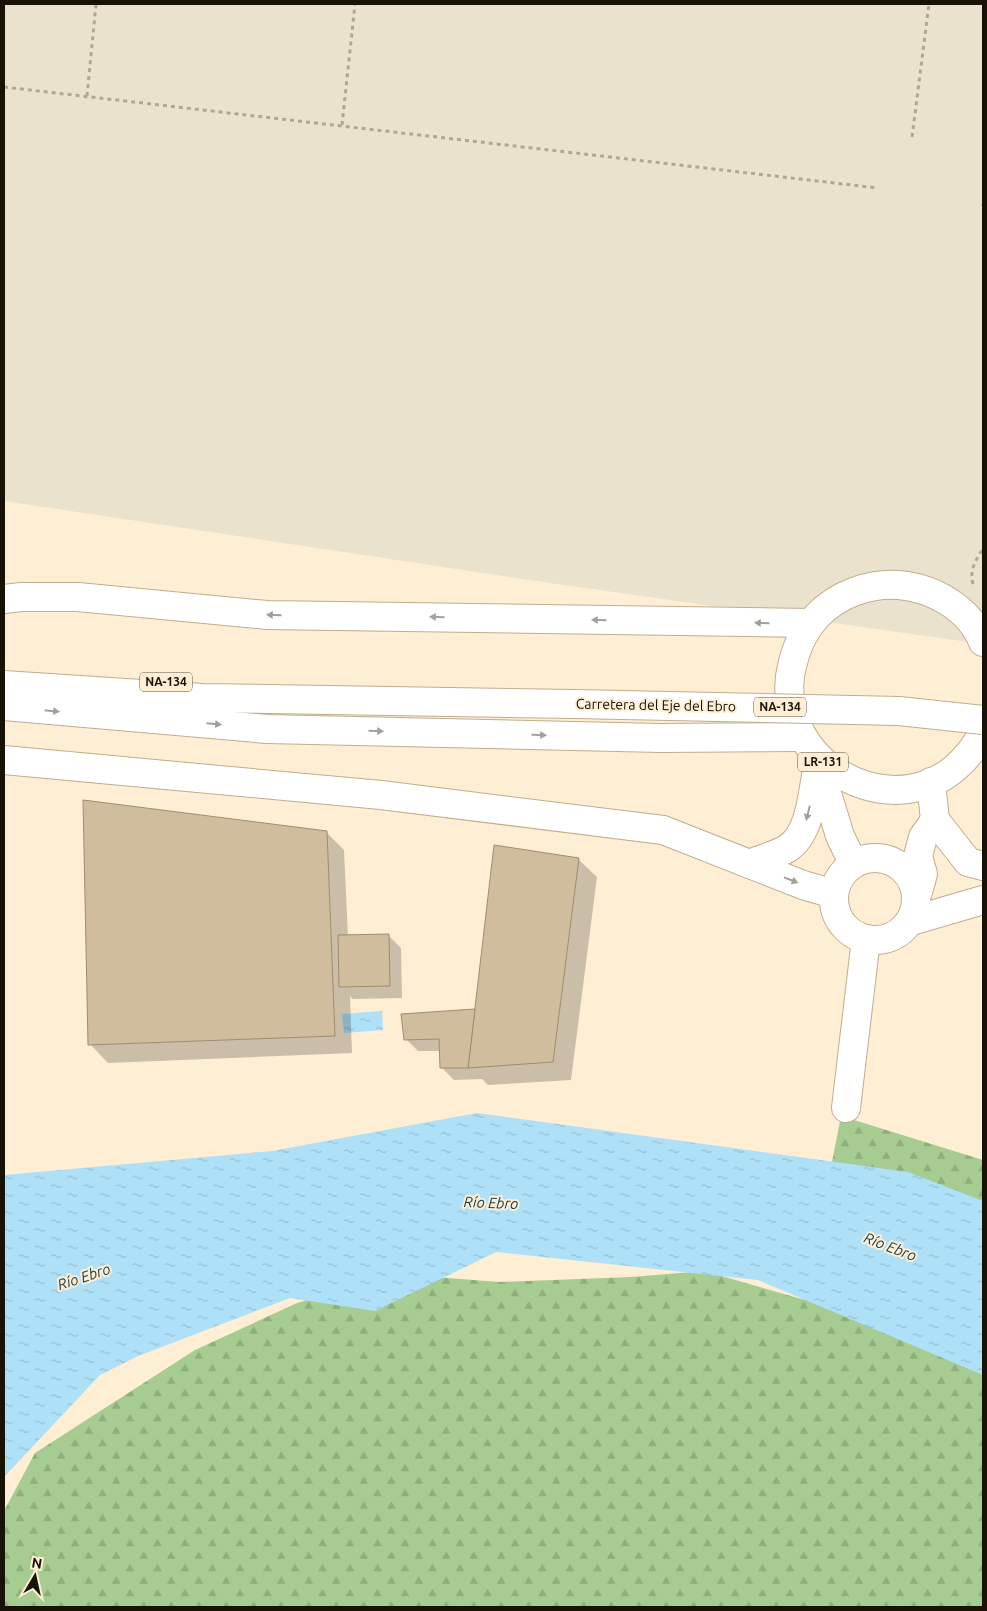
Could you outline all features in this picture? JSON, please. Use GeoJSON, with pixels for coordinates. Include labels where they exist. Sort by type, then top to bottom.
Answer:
{"type":"FeatureCollection","features":[{"type":"Feature","properties":{"kind":"main road","name":"LR-131"},"geometry":{"type":"LineString","coordinates":[[980,744],[954,769],[931,782],[898,790],[866,786],[835,773],[810,751],[791,708],[789,678],[796,649],[810,623],[838,599],[863,588],[887,584],[911,586],[934,593],[951,603],[966,616],[982,638]]}},
{"type":"Feature","properties":{"kind":"main road"},"geometry":{"type":"LineString","coordinates":[[4,599],[21,597],[78,597],[267,615],[810,623]]}},
{"type":"Feature","properties":{"kind":"main road","name":"Carretera del Eje del Ebro"},"geometry":{"type":"LineString","coordinates":[[4,666],[102,677],[238,687],[329,699]]}},
{"type":"Feature","properties":{"kind":"main road","name":"Carretera del Eje del Ebro"},"geometry":{"type":"LineString","coordinates":[[4,685],[202,698],[899,711],[983,720]]}},
{"type":"Feature","properties":{"kind":"main road"},"geometry":{"type":"LineString","coordinates":[[4,706],[267,729],[661,738],[810,751]]}},
{"type":"Feature","properties":{"kind":"main road"},"geometry":{"type":"LineString","coordinates":[[810,751],[840,836],[853,863]]}},
{"type":"Feature","properties":{"kind":"main road"},"geometry":{"type":"LineString","coordinates":[[749,864],[788,848],[797,839],[806,822],[810,751]]}},
{"type":"Feature","properties":{"kind":"main road"},"geometry":{"type":"LineString","coordinates":[[4,760],[381,794],[663,830],[803,885],[834,894]]}},
{"type":"Feature","properties":{"kind":"main road"},"geometry":{"type":"LineString","coordinates":[[931,782],[936,820],[968,862],[983,866]]}},
{"type":"Feature","properties":{"kind":"main road"},"geometry":{"type":"LineString","coordinates":[[914,908],[914,882],[906,870],[894,862],[881,858],[866,858],[853,863],[840,876],[834,894],[834,906],[838,917],[855,935],[866,940],[891,937],[902,931],[914,908],[923,874],[918,856],[923,837],[936,820]]}},
{"type":"Feature","properties":{"kind":"main road"},"geometry":{"type":"LineString","coordinates":[[914,908],[983,900]]}},
{"type":"Feature","properties":{"kind":"main road"},"geometry":{"type":"LineString","coordinates":[[846,1108],[866,940]]}},
{"type":"Feature","properties":{"kind":"path"},"geometry":{"type":"LineString","coordinates":[[87,96],[96,4]]}},
{"type":"Feature","properties":{"kind":"path"},"geometry":{"type":"LineString","coordinates":[[342,125],[355,4]]}},
{"type":"Feature","properties":{"kind":"path"},"geometry":{"type":"LineString","coordinates":[[912,138],[929,4]]}},
{"type":"Feature","properties":{"kind":"path"},"geometry":{"type":"LineString","coordinates":[[4,87],[878,188]]}},
{"type":"Feature","properties":{"kind":"path"},"geometry":{"type":"LineString","coordinates":[[973,586],[970,577],[976,559],[983,549]]}},
{"type":"Feature","properties":{"kind":"shaded area"},"geometry":{"type":"Polygon","coordinates":[[[4,4],[983,4],[983,644],[550,583],[4,501],[4,4]]]}},
{"type":"Feature","properties":{"kind":"green space"},"geometry":{"type":"Polygon","coordinates":[[[841,1116],[983,1160],[983,1607],[4,1607],[4,1511],[35,1453],[195,1350],[297,1303],[397,1274],[499,1282],[631,1277],[704,1271],[805,1300],[841,1116]]]}},
{"type":"Feature","properties":{"kind":"water"},"geometry":{"type":"Polygon","coordinates":[[[382,1011],[383,1030],[344,1033],[342,1014],[382,1011]]]}},
{"type":"Feature","properties":{"kind":"water","name":"Río Ebro"},"geometry":{"type":"Polygon","coordinates":[[[477,1113],[908,1172],[983,1201],[983,1375],[758,1280],[496,1252],[375,1311],[290,1298],[138,1356],[100,1375],[4,1477],[4,1175],[272,1151],[477,1113]]]}},
{"type":"Feature","properties":{"kind":"building"},"geometry":{"type":"Polygon","coordinates":[[[83,800],[327,831],[335,1036],[88,1045],[83,800]]]}},
{"type":"Feature","properties":{"kind":"building"},"geometry":{"type":"Polygon","coordinates":[[[494,845],[579,858],[553,1062],[468,1068],[494,845]]]}},
{"type":"Feature","properties":{"kind":"building"},"geometry":{"type":"Polygon","coordinates":[[[389,934],[390,986],[339,987],[338,935],[389,934]]]}},
{"type":"Feature","properties":{"kind":"building"},"geometry":{"type":"Polygon","coordinates":[[[475,1009],[468,1068],[440,1068],[439,1039],[404,1040],[401,1014],[475,1009]]]}}]}
